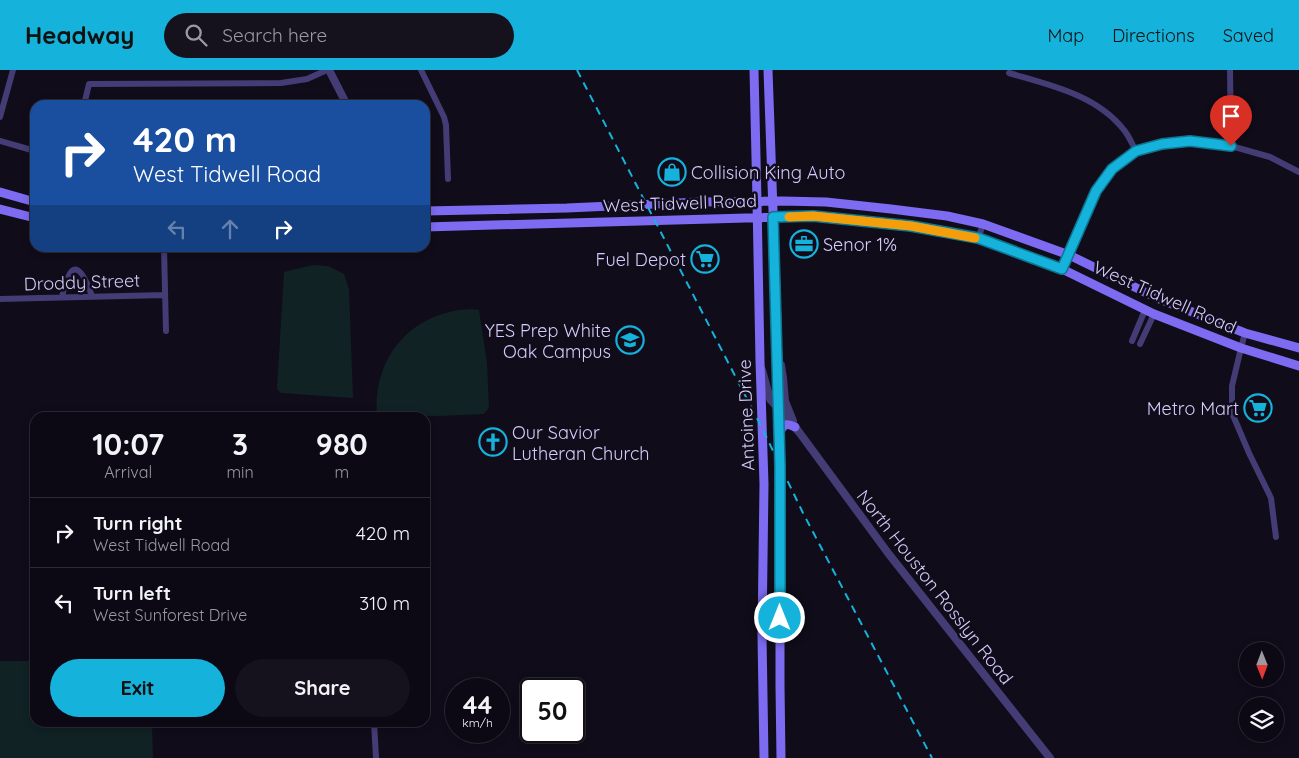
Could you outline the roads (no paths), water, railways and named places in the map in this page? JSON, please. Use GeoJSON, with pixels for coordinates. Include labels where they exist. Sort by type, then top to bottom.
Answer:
{"type":"FeatureCollection","features":[{"type":"Feature","properties":{"kind":"main road","name":"Antoine Drive"},"geometry":{"type":"LineString","coordinates":[[754,70],[764,484],[762,635],[764,758]]}},
{"type":"Feature","properties":{"kind":"main road","name":"Antoine Drive"},"geometry":{"type":"LineString","coordinates":[[768,70],[780,466],[781,758]]}},
{"type":"Feature","properties":{"kind":"main road"},"geometry":{"type":"LineString","coordinates":[[0,192],[30,201]]}},
{"type":"Feature","properties":{"kind":"main road","name":"West Tidwell Road"},"geometry":{"type":"LineString","coordinates":[[430,211],[773,201],[826,202],[952,217],[983,224],[1069,255],[1157,298],[1245,333],[1299,348]]}},
{"type":"Feature","properties":{"kind":"main road"},"geometry":{"type":"LineString","coordinates":[[671,204],[672,220]]}},
{"type":"Feature","properties":{"kind":"main road"},"geometry":{"type":"LineString","coordinates":[[567,208],[567,223]]}},
{"type":"Feature","properties":{"kind":"main road"},"geometry":{"type":"LineString","coordinates":[[0,209],[30,217]]}},
{"type":"Feature","properties":{"kind":"main road"},"geometry":{"type":"LineString","coordinates":[[474,210],[475,225]]}},
{"type":"Feature","properties":{"kind":"main road","name":"West Tidwell Road"},"geometry":{"type":"LineString","coordinates":[[430,227],[813,216],[903,225],[978,238],[1062,269],[1150,312],[1241,348],[1299,366]]}},
{"type":"Feature","properties":{"kind":"main road"},"geometry":{"type":"LineString","coordinates":[[1150,312],[1157,298]]}},
{"type":"Feature","properties":{"kind":"main road"},"geometry":{"type":"LineString","coordinates":[[760,322],[777,323]]}},
{"type":"Feature","properties":{"kind":"main road"},"geometry":{"type":"LineString","coordinates":[[779,435],[783,427],[788,424],[797,430]]}},
{"type":"Feature","properties":{"kind":"street"},"geometry":{"type":"LineString","coordinates":[[0,117],[13,70]]}},
{"type":"Feature","properties":{"kind":"street"},"geometry":{"type":"LineString","coordinates":[[85,100],[89,84],[282,83],[308,79],[328,70],[344,100]]}},
{"type":"Feature","properties":{"kind":"street"},"geometry":{"type":"LineString","coordinates":[[421,70],[446,125],[448,179]]}},
{"type":"Feature","properties":{"kind":"street"},"geometry":{"type":"LineString","coordinates":[[1230,70],[1231,146]]}},
{"type":"Feature","properties":{"kind":"street"},"geometry":{"type":"LineString","coordinates":[[1009,74],[1043,83],[1076,95],[1102,108],[1125,131],[1136,151]]}},
{"type":"Feature","properties":{"kind":"street"},"geometry":{"type":"LineString","coordinates":[[0,141],[30,150]]}},
{"type":"Feature","properties":{"kind":"street"},"geometry":{"type":"LineString","coordinates":[[1062,269],[1096,191],[1112,169],[1136,151],[1162,144],[1190,141],[1231,146],[1270,157],[1299,172]]}},
{"type":"Feature","properties":{"kind":"street"},"geometry":{"type":"LineString","coordinates":[[978,238],[983,224]]}},
{"type":"Feature","properties":{"kind":"street"},"geometry":{"type":"LineString","coordinates":[[164,252],[166,331]]}},
{"type":"Feature","properties":{"kind":"street"},"geometry":{"type":"LineString","coordinates":[[62,297],[68,275],[71,271],[75,270],[79,270],[83,275],[92,296]]}},
{"type":"Feature","properties":{"kind":"street","name":"Droddy Street"},"geometry":{"type":"LineString","coordinates":[[0,299],[165,294]]}},
{"type":"Feature","properties":{"kind":"street"},"geometry":{"type":"LineString","coordinates":[[1132,341],[1150,312]]}},
{"type":"Feature","properties":{"kind":"street"},"geometry":{"type":"LineString","coordinates":[[1140,344],[1150,312]]}},
{"type":"Feature","properties":{"kind":"street"},"geometry":{"type":"LineString","coordinates":[[1245,333],[1232,386],[1232,413],[1248,453],[1271,498],[1276,537]]}},
{"type":"Feature","properties":{"kind":"street","name":"North Houston Rosslyn Road"},"geometry":{"type":"LineString","coordinates":[[777,347],[785,401],[797,430]]}},
{"type":"Feature","properties":{"kind":"street","name":"North Houston Rosslyn Road"},"geometry":{"type":"LineString","coordinates":[[760,361],[770,399],[797,430],[888,553],[1050,758]]}},
{"type":"Feature","properties":{"kind":"street"},"geometry":{"type":"LineString","coordinates":[[374,727],[376,758]]}},
{"type":"Feature","properties":{"kind":"railway"},"geometry":{"type":"LineString","coordinates":[[577,70],[762,428],[803,513],[932,758]]}},
{"type":"Feature","properties":{"kind":"place","name":"Collision King Auto"},"geometry":{"type":"Point","coordinates":[672,172]}},
{"type":"Feature","properties":{"kind":"place","name":"Senor 1%"},"geometry":{"type":"Point","coordinates":[804,244]}},
{"type":"Feature","properties":{"kind":"place","name":"Fuel Depot"},"geometry":{"type":"Point","coordinates":[705,259]}},
{"type":"Feature","properties":{"kind":"place","name":"YES Prep White Oak Campus"},"geometry":{"type":"Point","coordinates":[630,340]}},
{"type":"Feature","properties":{"kind":"place","name":"Metro Mart"},"geometry":{"type":"Point","coordinates":[1258,408]}},
{"type":"Feature","properties":{"kind":"place","name":"Our Savior Lutheran Church"},"geometry":{"type":"Point","coordinates":[493,442]}}]}
